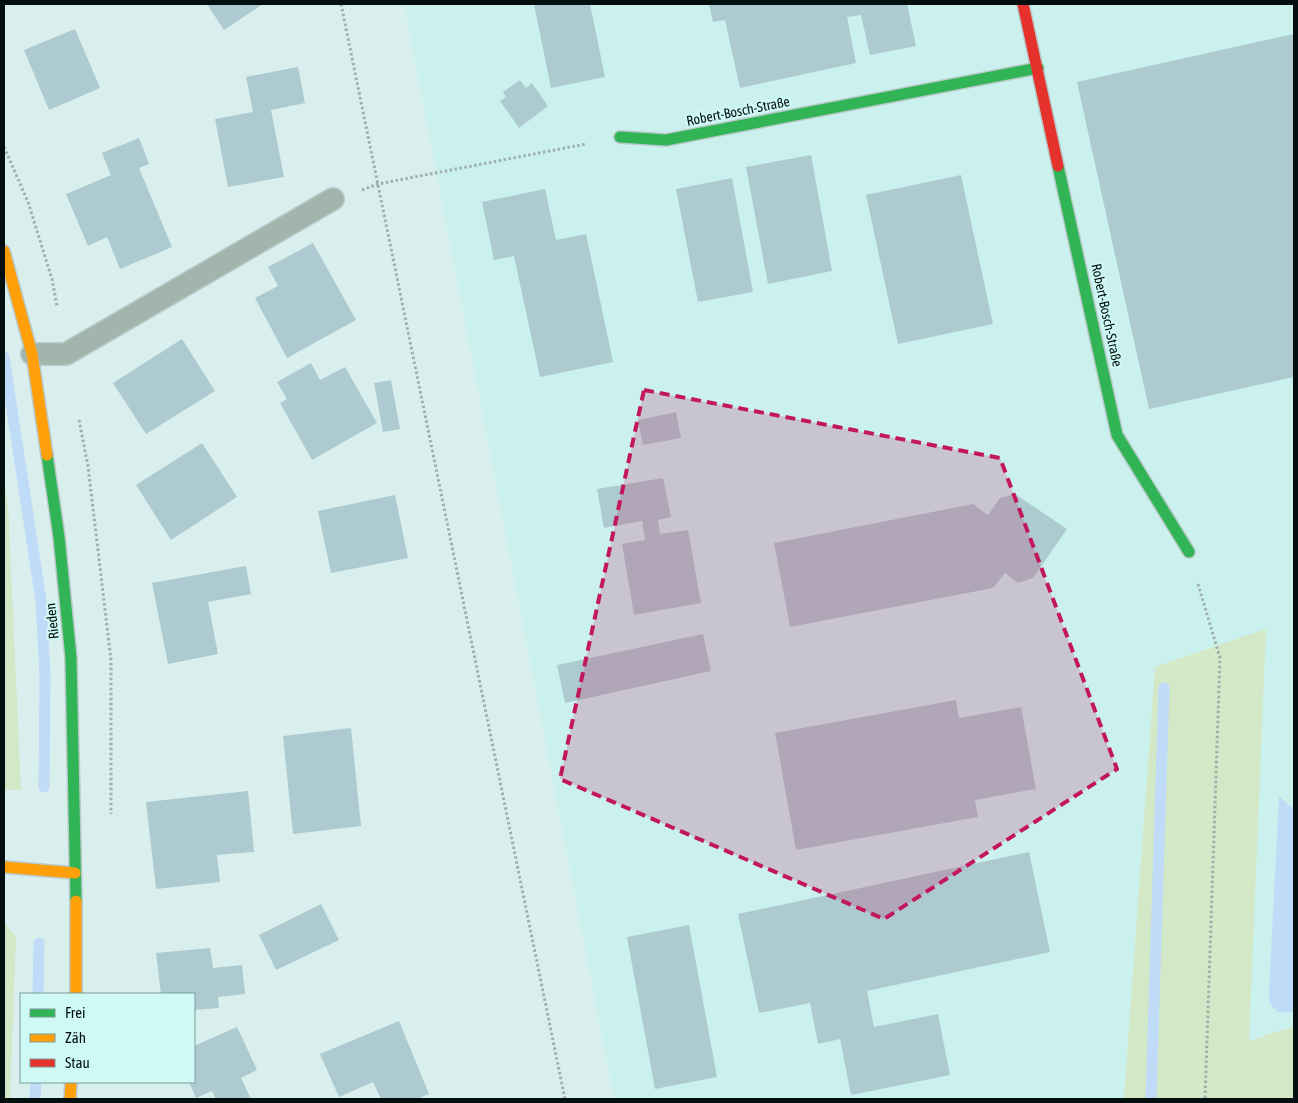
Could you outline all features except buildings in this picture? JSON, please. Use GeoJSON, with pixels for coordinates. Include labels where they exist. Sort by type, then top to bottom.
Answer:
{"type":"FeatureCollection","features":[{"type":"Feature","properties":{"kind":"street","name":"Robert-Bosch-Straße"},"geometry":{"type":"LineString","coordinates":[[1023,4],[1117,435],[1189,552]]}},
{"type":"Feature","properties":{"kind":"street","name":"Robert-Bosch-Straße"},"geometry":{"type":"LineString","coordinates":[[620,137],[666,140],[1038,68]]}},
{"type":"Feature","properties":{"kind":"street","name":"Rieden"},"geometry":{"type":"LineString","coordinates":[[4,251],[32,354],[59,537],[71,658],[76,993]]}},
{"type":"Feature","properties":{"kind":"street"},"geometry":{"type":"LineString","coordinates":[[4,867],[75,873]]}},
{"type":"Feature","properties":{"kind":"street"},"geometry":{"type":"LineString","coordinates":[[70,1099],[71,1083]]}},
{"type":"Feature","properties":{"kind":"lane"},"geometry":{"type":"LineString","coordinates":[[32,354],[66,354],[333,199]]}},
{"type":"Feature","properties":{"kind":"path"},"geometry":{"type":"LineString","coordinates":[[341,4],[565,1099]]}},
{"type":"Feature","properties":{"kind":"path"},"geometry":{"type":"LineString","coordinates":[[333,199],[378,184],[620,137]]}},
{"type":"Feature","properties":{"kind":"path"},"geometry":{"type":"LineString","coordinates":[[1189,552],[1220,658],[1206,1099]]}},
{"type":"Feature","properties":{"kind":"highlighted area"},"geometry":{"type":"Polygon","coordinates":[[[644,390],[1000,458],[1117,769],[884,919],[560,779],[644,390]]]}},
{"type":"Feature","properties":{"kind":"shaded area"},"geometry":{"type":"Polygon","coordinates":[[[404,4],[1294,4],[1294,1026],[1249,1041],[1266,629],[1155,667],[1124,1099],[614,1099],[404,4]]]}},
{"type":"Feature","properties":{"kind":"shaded area"},"geometry":{"type":"Polygon","coordinates":[[[1279,796],[1294,810],[1294,1012],[1277,1012],[1270,1004],[1269,993],[1279,796]]]}},
{"type":"Feature","properties":{"kind":"green space"},"geometry":{"type":"Polygon","coordinates":[[[4,483],[8,505],[21,790],[4,790],[4,483]]]}},
{"type":"Feature","properties":{"kind":"green space"},"geometry":{"type":"Polygon","coordinates":[[[1266,629],[1249,1041],[1294,1026],[1294,1099],[1122,1099],[1124,1098],[1155,667],[1266,629]]]}},
{"type":"Feature","properties":{"kind":"green space"},"geometry":{"type":"Polygon","coordinates":[[[4,923],[16,936],[10,1099],[4,1099],[4,923]]]}},
{"type":"Feature","properties":{"kind":"waterway"},"geometry":{"type":"LineString","coordinates":[[4,357],[41,601],[45,675],[44,787]]}},
{"type":"Feature","properties":{"kind":"waterway"},"geometry":{"type":"LineString","coordinates":[[1151,1099],[1164,688]]}},
{"type":"Feature","properties":{"kind":"waterway"},"geometry":{"type":"LineString","coordinates":[[38,993],[39,943]]}},
{"type":"Feature","properties":{"kind":"waterway"},"geometry":{"type":"LineString","coordinates":[[35,1099],[36,1083]]}},
{"type":"Feature","properties":{"kind":"traffic: fast"},"geometry":{"type":"LineString","coordinates":[[620,137],[666,140],[1038,68]]}},
{"type":"Feature","properties":{"kind":"traffic: fast"},"geometry":{"type":"LineString","coordinates":[[1058,166],[1117,435],[1189,552]]}},
{"type":"Feature","properties":{"kind":"traffic: fast"},"geometry":{"type":"LineString","coordinates":[[47,455],[59,537],[71,658],[76,901]]}},
{"type":"Feature","properties":{"kind":"traffic: slow"},"geometry":{"type":"LineString","coordinates":[[4,251],[32,354],[47,455]]}},
{"type":"Feature","properties":{"kind":"traffic: slow"},"geometry":{"type":"LineString","coordinates":[[4,867],[75,873]]}},
{"type":"Feature","properties":{"kind":"traffic: slow"},"geometry":{"type":"LineString","coordinates":[[76,901],[76,993]]}},
{"type":"Feature","properties":{"kind":"traffic: slow"},"geometry":{"type":"LineString","coordinates":[[70,1099],[71,1083]]}},
{"type":"Feature","properties":{"kind":"traffic: jam"},"geometry":{"type":"LineString","coordinates":[[1023,4],[1058,166]]}}]}
